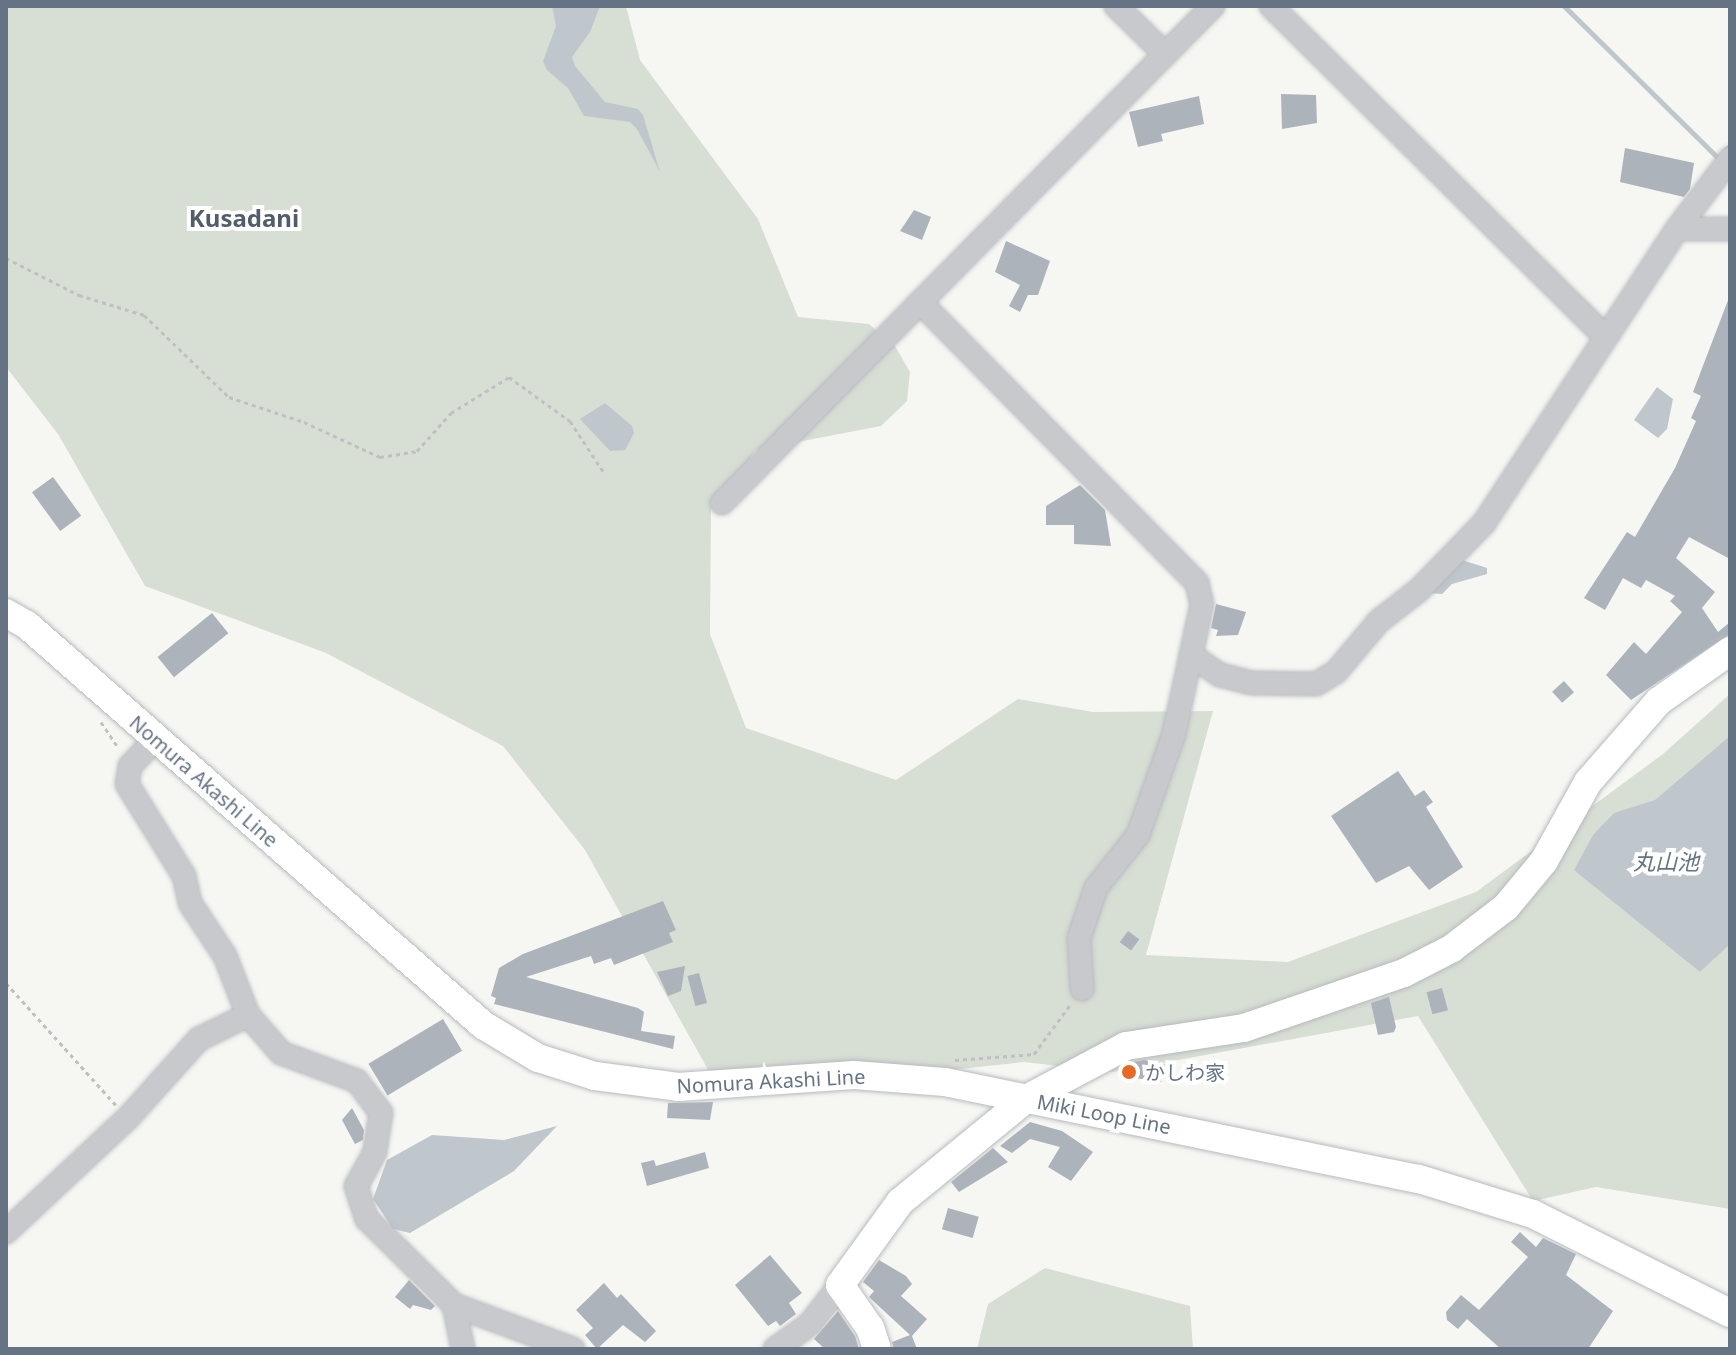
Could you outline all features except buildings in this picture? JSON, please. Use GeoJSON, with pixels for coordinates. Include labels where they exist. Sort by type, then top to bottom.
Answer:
{"type":"FeatureCollection","features":[{"type":"Feature","properties":{"kind":"main road","name":"Nomura Akashi Line"},"geometry":{"type":"LineString","coordinates":[[6,613],[27,625],[483,1025],[538,1058],[595,1076],[678,1087],[854,1075],[945,1082],[1026,1099]]}},
{"type":"Feature","properties":{"kind":"main road","name":"Miki Loop Line"},"geometry":{"type":"LineString","coordinates":[[1026,1099],[1126,1046],[1244,1028],[1404,973],[1451,949],[1506,907],[1544,861],[1588,782],[1659,701],[1730,651]]}},
{"type":"Feature","properties":{"kind":"main road","name":"Miki Loop Line"},"geometry":{"type":"LineString","coordinates":[[1026,1099],[1480,1195],[1582,1237],[1730,1313]]}},
{"type":"Feature","properties":{"kind":"main road"},"geometry":{"type":"LineString","coordinates":[[877,1349],[870,1328],[840,1285],[900,1202],[1026,1099]]}},
{"type":"Feature","properties":{"kind":"street"},"geometry":{"type":"LineString","coordinates":[[1116,6],[1165,54]]}},
{"type":"Feature","properties":{"kind":"street"},"geometry":{"type":"LineString","coordinates":[[722,503],[1213,6]]}},
{"type":"Feature","properties":{"kind":"street"},"geometry":{"type":"LineString","coordinates":[[1271,6],[1605,336]]}},
{"type":"Feature","properties":{"kind":"street"},"geometry":{"type":"LineString","coordinates":[[1191,655],[1220,675],[1252,683],[1316,684],[1336,672],[1379,621],[1419,590],[1484,523],[1677,229],[1730,159]]}},
{"type":"Feature","properties":{"kind":"street"},"geometry":{"type":"LineString","coordinates":[[1677,229],[1730,229]]}},
{"type":"Feature","properties":{"kind":"street"},"geometry":{"type":"LineString","coordinates":[[920,302],[1197,583],[1202,604],[1174,734],[1138,835],[1096,888],[1079,938],[1082,989]]}},
{"type":"Feature","properties":{"kind":"street"},"geometry":{"type":"LineString","coordinates":[[156,739],[130,766],[127,784],[184,876],[190,903],[225,956],[248,1015],[281,1053],[357,1081],[381,1113],[375,1152],[356,1186],[367,1219],[454,1305],[573,1349]]}},
{"type":"Feature","properties":{"kind":"street"},"geometry":{"type":"LineString","coordinates":[[6,1232],[128,1118],[199,1039],[248,1015]]}},
{"type":"Feature","properties":{"kind":"street"},"geometry":{"type":"LineString","coordinates":[[775,1349],[810,1324],[840,1285]]}},
{"type":"Feature","properties":{"kind":"street"},"geometry":{"type":"LineString","coordinates":[[454,1305],[463,1349]]}},
{"type":"Feature","properties":{"kind":"path"},"geometry":{"type":"LineString","coordinates":[[6,258],[79,295],[144,315],[229,397],[304,422],[380,457],[417,451],[451,413],[509,377],[570,421],[603,471]]}},
{"type":"Feature","properties":{"kind":"path"},"geometry":{"type":"LineString","coordinates":[[6,983],[128,1118]]}},
{"type":"Feature","properties":{"kind":"path"},"geometry":{"type":"LineString","coordinates":[[949,1060],[1034,1054],[1082,989]]}},
{"type":"Feature","properties":{"kind":"shaded area"},"geometry":{"type":"Polygon","coordinates":[[[6,6],[626,6],[640,60],[758,219],[798,317],[869,324],[895,346],[910,372],[907,401],[881,426],[756,450],[711,510],[710,634],[746,728],[896,780],[1018,699],[1093,712],[1213,711],[1146,955],[1288,962],[1476,892],[1663,754],[1730,694],[1730,1209],[1596,1187],[1533,1201],[1418,1016],[1113,1072],[1024,1062],[839,1082],[711,1075],[585,850],[503,746],[326,653],[145,586],[58,434],[6,367],[6,6]]]}},
{"type":"Feature","properties":{"kind":"shaded area"},"geometry":{"type":"Polygon","coordinates":[[[1045,1268],[1190,1306],[1193,1349],[977,1349],[988,1304],[1045,1268]]]}},
{"type":"Feature","properties":{"kind":"water"},"geometry":{"type":"Polygon","coordinates":[[[552,6],[600,6],[590,32],[572,57],[575,66],[605,102],[638,109],[643,115],[660,172],[637,129],[630,122],[584,116],[568,88],[547,70],[543,61],[556,26],[552,6]]]}},
{"type":"Feature","properties":{"kind":"water"},"geometry":{"type":"Polygon","coordinates":[[[1657,387],[1673,399],[1667,429],[1658,438],[1634,420],[1657,387]]]}},
{"type":"Feature","properties":{"kind":"water"},"geometry":{"type":"Polygon","coordinates":[[[605,403],[632,426],[634,433],[625,450],[610,451],[580,419],[605,403]]]}},
{"type":"Feature","properties":{"kind":"water"},"geometry":{"type":"Polygon","coordinates":[[[1462,560],[1487,568],[1487,574],[1452,584],[1442,594],[1429,593],[1462,560]]]}},
{"type":"Feature","properties":{"kind":"water","name":"丸山池"},"geometry":{"type":"Polygon","coordinates":[[[1730,736],[1730,944],[1700,972],[1574,870],[1593,835],[1614,813],[1655,800],[1730,736]]]}},
{"type":"Feature","properties":{"kind":"water"},"geometry":{"type":"Polygon","coordinates":[[[557,1126],[514,1171],[410,1233],[393,1229],[373,1199],[387,1160],[432,1135],[504,1140],[557,1126]]]}},
{"type":"Feature","properties":{"kind":"waterway"},"geometry":{"type":"LineString","coordinates":[[1564,6],[1718,158],[1730,145]]}},
{"type":"Feature","properties":{"kind":"place","name":"かしわ家"},"geometry":{"type":"Point","coordinates":[1129,1072]}},
{"type":"Feature","properties":{"kind":"district","name":"Kusadani"},"geometry":{"type":"Point","coordinates":[244,218]}}]}
